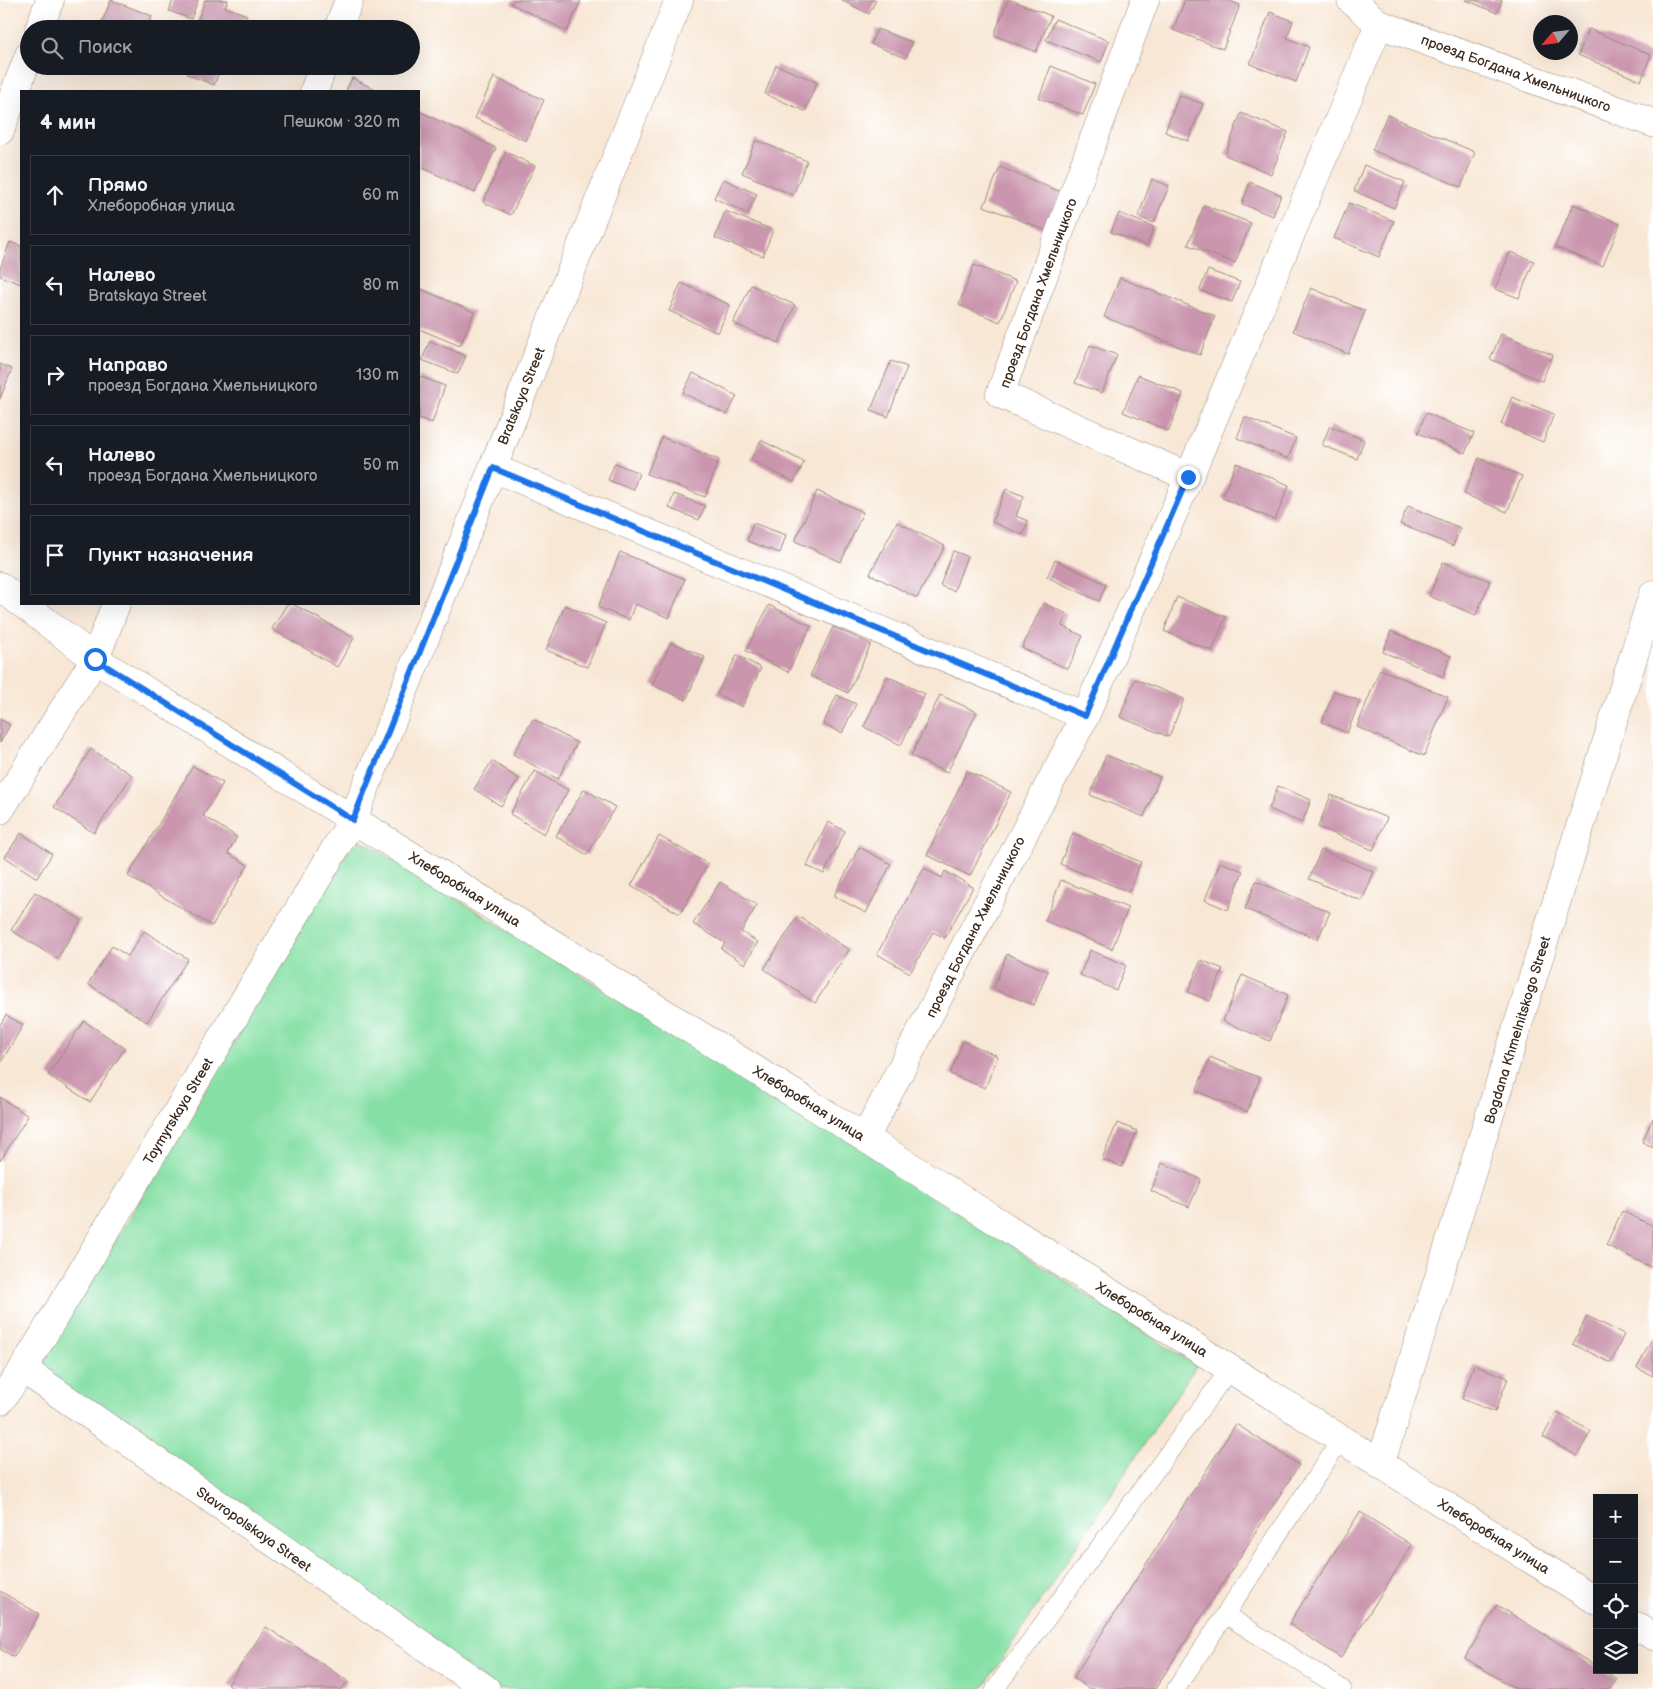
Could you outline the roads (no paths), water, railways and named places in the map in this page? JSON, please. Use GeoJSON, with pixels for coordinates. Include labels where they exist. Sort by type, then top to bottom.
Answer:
{"type":"FeatureCollection","features":[{"type":"Feature","properties":{"kind":"street"},"geometry":{"type":"LineString","coordinates":[[42,20],[50,0]]}},
{"type":"Feature","properties":{"kind":"street"},"geometry":{"type":"LineString","coordinates":[[341,20],[349,0]]}},
{"type":"Feature","properties":{"kind":"street","name":"Bratskaya Street"},"geometry":{"type":"LineString","coordinates":[[353,820],[679,0]]}},
{"type":"Feature","properties":{"kind":"street","name":"проезд Богдана Хмельницкого"},"geometry":{"type":"LineString","coordinates":[[1145,0],[1000,394],[1188,477]]}},
{"type":"Feature","properties":{"kind":"street","name":"проезд Богдана Хмельницкого"},"geometry":{"type":"LineString","coordinates":[[1351,0],[1379,24],[1653,123]]}},
{"type":"Feature","properties":{"kind":"street","name":"проезд Богдана Хмельницкого"},"geometry":{"type":"LineString","coordinates":[[865,1138],[1085,716],[1379,24]]}},
{"type":"Feature","properties":{"kind":"street"},"geometry":{"type":"LineString","coordinates":[[0,131],[21,75]]}},
{"type":"Feature","properties":{"kind":"street"},"geometry":{"type":"LineString","coordinates":[[314,90],[320,75]]}},
{"type":"Feature","properties":{"kind":"street"},"geometry":{"type":"LineString","coordinates":[[493,468],[1085,716]]}},
{"type":"Feature","properties":{"kind":"street","name":"Хлеборобная улица"},"geometry":{"type":"LineString","coordinates":[[0,586],[20,601]]}},
{"type":"Feature","properties":{"kind":"street","name":"Bogdana Khmelnitskogo Street"},"geometry":{"type":"LineString","coordinates":[[1380,1465],[1653,594]]}},
{"type":"Feature","properties":{"kind":"street","name":"Хлеборобная улица"},"geometry":{"type":"LineString","coordinates":[[25,605],[95,659],[865,1138],[1593,1598]]}},
{"type":"Feature","properties":{"kind":"street"},"geometry":{"type":"LineString","coordinates":[[0,810],[95,659],[116,605]]}},
{"type":"Feature","properties":{"kind":"street","name":"Taymyrskaya Street"},"geometry":{"type":"LineString","coordinates":[[0,1401],[23,1370],[353,820]]}},
{"type":"Feature","properties":{"kind":"street","name":"Stavropolskaya Street"},"geometry":{"type":"LineString","coordinates":[[23,1370],[486,1689]]}},
{"type":"Feature","properties":{"kind":"street"},"geometry":{"type":"LineString","coordinates":[[1638,1627],[1653,1636]]}},
{"type":"Feature","properties":{"kind":"lane"},"geometry":{"type":"LineString","coordinates":[[995,1689],[1230,1369]]}},
{"type":"Feature","properties":{"kind":"lane"},"geometry":{"type":"LineString","coordinates":[[1176,1689],[1341,1439]]}},
{"type":"Feature","properties":{"kind":"lane"},"geometry":{"type":"LineString","coordinates":[[1224,1614],[1342,1689]]}}]}
